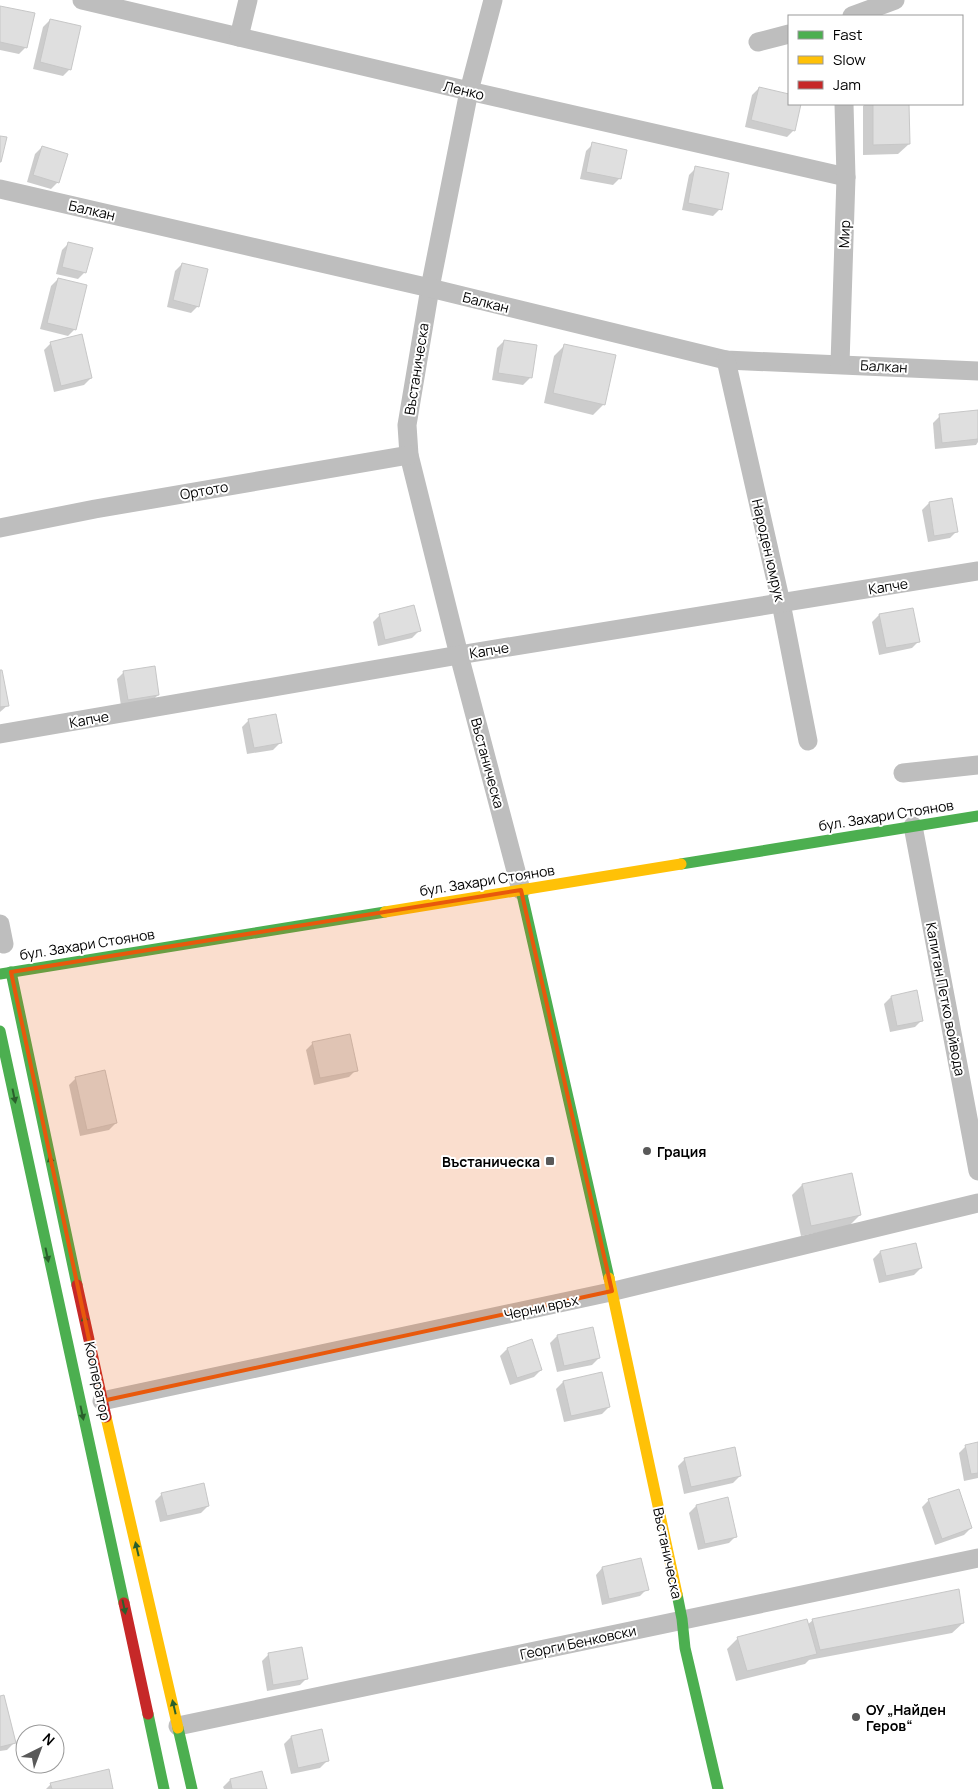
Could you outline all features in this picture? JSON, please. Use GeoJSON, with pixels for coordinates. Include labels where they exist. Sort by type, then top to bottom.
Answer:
{"type":"FeatureCollection","features":[{"type":"Feature","properties":{"kind":"main road","name":"бул. Захари Стоянов"},"geometry":{"type":"LineString","coordinates":[[6,973],[978,816]]}},
{"type":"Feature","properties":{"kind":"main road","name":"Въстаническа"},"geometry":{"type":"LineString","coordinates":[[521,890],[612,1291],[682,1619],[685,1648],[718,1789]]}},
{"type":"Feature","properties":{"kind":"main road","name":"Кооператор"},"geometry":{"type":"LineString","coordinates":[[6,973],[36,1093],[102,1401],[192,1789]]}},
{"type":"Feature","properties":{"kind":"main road","name":"Кооператор"},"geometry":{"type":"LineString","coordinates":[[0,1031],[164,1789]]}},
{"type":"Feature","properties":{"kind":"street","name":"Ленко"},"geometry":{"type":"LineString","coordinates":[[82,0],[469,91],[846,176]]}},
{"type":"Feature","properties":{"kind":"street"},"geometry":{"type":"LineString","coordinates":[[238,37],[248,0]]}},
{"type":"Feature","properties":{"kind":"street","name":"Въстаническа"},"geometry":{"type":"LineString","coordinates":[[493,0],[469,91],[430,288],[407,425],[409,455],[521,890]]}},
{"type":"Feature","properties":{"kind":"street"},"geometry":{"type":"LineString","coordinates":[[855,15],[894,0]]}},
{"type":"Feature","properties":{"kind":"street"},"geometry":{"type":"LineString","coordinates":[[758,42],[788,34]]}},
{"type":"Feature","properties":{"kind":"street","name":"Мир"},"geometry":{"type":"LineString","coordinates":[[840,364],[846,176],[844,105]]}},
{"type":"Feature","properties":{"kind":"street","name":"Балкан"},"geometry":{"type":"LineString","coordinates":[[0,190],[430,288],[726,360],[978,371]]}},
{"type":"Feature","properties":{"kind":"street","name":"Народен юмрук"},"geometry":{"type":"LineString","coordinates":[[726,360],[781,604],[808,741]]}},
{"type":"Feature","properties":{"kind":"street","name":"Ортото"},"geometry":{"type":"LineString","coordinates":[[0,528],[94,509],[409,455]]}},
{"type":"Feature","properties":{"kind":"street","name":"Капче"},"geometry":{"type":"LineString","coordinates":[[0,734],[459,655],[978,571]]}},
{"type":"Feature","properties":{"kind":"street"},"geometry":{"type":"LineString","coordinates":[[903,774],[978,765]]}},
{"type":"Feature","properties":{"kind":"street","name":"Капитан Петко войвода"},"geometry":{"type":"LineString","coordinates":[[913,826],[978,1172]]}},
{"type":"Feature","properties":{"kind":"street"},"geometry":{"type":"LineString","coordinates":[[0,924],[4,944]]}},
{"type":"Feature","properties":{"kind":"street","name":"Черни връх"},"geometry":{"type":"LineString","coordinates":[[102,1401],[612,1291],[978,1203]]}},
{"type":"Feature","properties":{"kind":"street","name":"Георги Бенковски"},"geometry":{"type":"LineString","coordinates":[[178,1726],[978,1558]]}},
{"type":"Feature","properties":{"kind":"highlighted area"},"geometry":{"type":"Polygon","coordinates":[[[521,890],[612,1291],[102,1401],[11,972],[521,890]]]}},
{"type":"Feature","properties":{"kind":"building"},"geometry":{"type":"Polygon","coordinates":[[[0,6],[35,13],[27,48],[0,42],[0,6]]]}},
{"type":"Feature","properties":{"kind":"building"},"geometry":{"type":"Polygon","coordinates":[[[50,19],[81,26],[71,70],[40,62],[50,19]]]}},
{"type":"Feature","properties":{"kind":"building"},"geometry":{"type":"Polygon","coordinates":[[[759,87],[788,94],[788,105],[801,105],[795,131],[751,120],[759,87]]]}},
{"type":"Feature","properties":{"kind":"building"},"geometry":{"type":"Polygon","coordinates":[[[873,105],[909,105],[910,144],[873,145],[873,105]]]}},
{"type":"Feature","properties":{"kind":"building"},"geometry":{"type":"Polygon","coordinates":[[[0,136],[7,137],[1,162],[0,162],[0,136]]]}},
{"type":"Feature","properties":{"kind":"building"},"geometry":{"type":"Polygon","coordinates":[[[592,142],[627,150],[621,179],[586,172],[592,142]]]}},
{"type":"Feature","properties":{"kind":"building"},"geometry":{"type":"Polygon","coordinates":[[[42,146],[68,154],[59,183],[33,175],[42,146]]]}},
{"type":"Feature","properties":{"kind":"building"},"geometry":{"type":"Polygon","coordinates":[[[695,166],[729,173],[722,210],[688,203],[695,166]]]}},
{"type":"Feature","properties":{"kind":"building"},"geometry":{"type":"Polygon","coordinates":[[[68,242],[93,248],[86,273],[62,267],[68,242]]]}},
{"type":"Feature","properties":{"kind":"building"},"geometry":{"type":"Polygon","coordinates":[[[182,263],[208,269],[199,307],[173,300],[182,263]]]}},
{"type":"Feature","properties":{"kind":"building"},"geometry":{"type":"Polygon","coordinates":[[[58,278],[87,285],[76,330],[47,323],[58,278]]]}},
{"type":"Feature","properties":{"kind":"building"},"geometry":{"type":"Polygon","coordinates":[[[82,334],[92,378],[61,386],[50,342],[82,334]]]}},
{"type":"Feature","properties":{"kind":"building"},"geometry":{"type":"Polygon","coordinates":[[[504,340],[537,345],[532,378],[498,373],[504,340]]]}},
{"type":"Feature","properties":{"kind":"building"},"geometry":{"type":"Polygon","coordinates":[[[564,344],[616,355],[605,405],[553,393],[564,344]]]}},
{"type":"Feature","properties":{"kind":"building"},"geometry":{"type":"Polygon","coordinates":[[[978,410],[978,439],[942,443],[939,414],[978,410]]]}},
{"type":"Feature","properties":{"kind":"building"},"geometry":{"type":"Polygon","coordinates":[[[952,498],[958,532],[934,536],[929,502],[952,498]]]}},
{"type":"Feature","properties":{"kind":"building"},"geometry":{"type":"Polygon","coordinates":[[[414,605],[421,631],[385,640],[379,614],[414,605]]]}},
{"type":"Feature","properties":{"kind":"building"},"geometry":{"type":"Polygon","coordinates":[[[913,608],[920,642],[886,648],[879,614],[913,608]]]}},
{"type":"Feature","properties":{"kind":"building"},"geometry":{"type":"Polygon","coordinates":[[[155,666],[159,695],[128,700],[123,671],[155,666]]]}},
{"type":"Feature","properties":{"kind":"building"},"geometry":{"type":"Polygon","coordinates":[[[0,670],[2,670],[9,706],[0,707],[0,670]]]}},
{"type":"Feature","properties":{"kind":"building"},"geometry":{"type":"Polygon","coordinates":[[[276,714],[282,743],[254,748],[248,719],[276,714]]]}},
{"type":"Feature","properties":{"kind":"building"},"geometry":{"type":"Polygon","coordinates":[[[917,990],[923,1021],[897,1026],[891,996],[917,990]]]}},
{"type":"Feature","properties":{"kind":"building"},"geometry":{"type":"Polygon","coordinates":[[[350,1034],[358,1071],[320,1078],[312,1042],[350,1034]]]}},
{"type":"Feature","properties":{"kind":"building"},"geometry":{"type":"Polygon","coordinates":[[[105,1070],[117,1123],[87,1130],[75,1077],[105,1070]]]}},
{"type":"Feature","properties":{"kind":"building"},"geometry":{"type":"Polygon","coordinates":[[[852,1173],[861,1215],[811,1226],[802,1184],[852,1173]]]}},
{"type":"Feature","properties":{"kind":"building"},"geometry":{"type":"Polygon","coordinates":[[[916,1243],[922,1268],[886,1276],[880,1251],[916,1243]]]}},
{"type":"Feature","properties":{"kind":"building"},"geometry":{"type":"Polygon","coordinates":[[[593,1327],[600,1358],[564,1366],[557,1335],[593,1327]]]}},
{"type":"Feature","properties":{"kind":"building"},"geometry":{"type":"Polygon","coordinates":[[[532,1339],[542,1370],[517,1378],[507,1348],[532,1339]]]}},
{"type":"Feature","properties":{"kind":"building"},"geometry":{"type":"Polygon","coordinates":[[[602,1372],[610,1407],[571,1416],[563,1381],[602,1372]]]}},
{"type":"Feature","properties":{"kind":"building"},"geometry":{"type":"Polygon","coordinates":[[[978,1442],[978,1473],[971,1474],[965,1445],[978,1442]]]}},
{"type":"Feature","properties":{"kind":"building"},"geometry":{"type":"Polygon","coordinates":[[[735,1447],[741,1476],[691,1487],[684,1458],[735,1447]]]}},
{"type":"Feature","properties":{"kind":"building"},"geometry":{"type":"Polygon","coordinates":[[[204,1483],[209,1506],[167,1516],[161,1493],[204,1483]]]}},
{"type":"Feature","properties":{"kind":"building"},"geometry":{"type":"Polygon","coordinates":[[[959,1489],[972,1528],[942,1539],[928,1499],[959,1489]]]}},
{"type":"Feature","properties":{"kind":"building"},"geometry":{"type":"Polygon","coordinates":[[[728,1497],[737,1537],[705,1544],[696,1505],[728,1497]]]}},
{"type":"Feature","properties":{"kind":"building"},"geometry":{"type":"Polygon","coordinates":[[[641,1558],[649,1590],[609,1599],[602,1567],[641,1558]]]}},
{"type":"Feature","properties":{"kind":"building"},"geometry":{"type":"Polygon","coordinates":[[[959,1589],[964,1623],[820,1650],[812,1619],[959,1589]]]}},
{"type":"Feature","properties":{"kind":"building"},"geometry":{"type":"Polygon","coordinates":[[[807,1619],[817,1654],[747,1671],[737,1637],[807,1619]]]}},
{"type":"Feature","properties":{"kind":"building"},"geometry":{"type":"Polygon","coordinates":[[[302,1647],[308,1679],[273,1685],[268,1653],[302,1647]]]}},
{"type":"Feature","properties":{"kind":"building"},"geometry":{"type":"Polygon","coordinates":[[[4,1695],[15,1743],[0,1747],[0,1696],[4,1695]]]}},
{"type":"Feature","properties":{"kind":"building"},"geometry":{"type":"Polygon","coordinates":[[[322,1729],[329,1761],[298,1768],[291,1736],[322,1729]]]}},
{"type":"Feature","properties":{"kind":"building"},"geometry":{"type":"Polygon","coordinates":[[[109,1769],[113,1789],[52,1789],[50,1783],[109,1769]]]}},
{"type":"Feature","properties":{"kind":"building"},"geometry":{"type":"Polygon","coordinates":[[[262,1771],[267,1789],[232,1789],[230,1779],[262,1771]]]}},
{"type":"Feature","properties":{"kind":"traffic: fast"},"geometry":{"type":"LineString","coordinates":[[681,864],[978,816]]}},
{"type":"Feature","properties":{"kind":"traffic: fast"},"geometry":{"type":"LineString","coordinates":[[521,890],[609,1278]]}},
{"type":"Feature","properties":{"kind":"traffic: fast"},"geometry":{"type":"LineString","coordinates":[[0,974],[385,912]]}},
{"type":"Feature","properties":{"kind":"traffic: fast"},"geometry":{"type":"LineString","coordinates":[[11,972],[77,1285]]}},
{"type":"Feature","properties":{"kind":"traffic: fast"},"geometry":{"type":"LineString","coordinates":[[0,1031],[124,1603]]}},
{"type":"Feature","properties":{"kind":"traffic: fast"},"geometry":{"type":"LineString","coordinates":[[677,1594],[685,1648],[718,1789]]}},
{"type":"Feature","properties":{"kind":"traffic: fast"},"geometry":{"type":"LineString","coordinates":[[148,1714],[164,1789]]}},
{"type":"Feature","properties":{"kind":"traffic: fast"},"geometry":{"type":"LineString","coordinates":[[178,1728],[192,1789]]}},
{"type":"Feature","properties":{"kind":"traffic: slow"},"geometry":{"type":"LineString","coordinates":[[385,912],[681,864]]}},
{"type":"Feature","properties":{"kind":"traffic: slow"},"geometry":{"type":"LineString","coordinates":[[609,1278],[677,1594]]}},
{"type":"Feature","properties":{"kind":"traffic: slow"},"geometry":{"type":"LineString","coordinates":[[106,1417],[178,1728]]}},
{"type":"Feature","properties":{"kind":"traffic: jam"},"geometry":{"type":"LineString","coordinates":[[77,1285],[106,1417]]}},
{"type":"Feature","properties":{"kind":"traffic: jam"},"geometry":{"type":"LineString","coordinates":[[124,1603],[148,1714]]}},
{"type":"Feature","properties":{"kind":"place","name":"Грация"},"geometry":{"type":"Point","coordinates":[647,1151]}},
{"type":"Feature","properties":{"kind":"place","name":"Въстаническа"},"geometry":{"type":"Point","coordinates":[550,1161]}},
{"type":"Feature","properties":{"kind":"place","name":"ОУ „Найден Геров“"},"geometry":{"type":"Point","coordinates":[856,1717]}}]}
